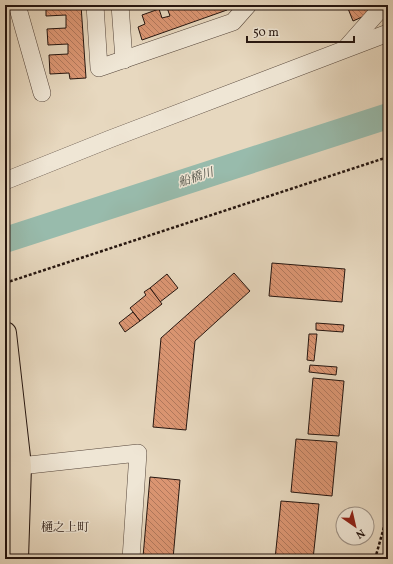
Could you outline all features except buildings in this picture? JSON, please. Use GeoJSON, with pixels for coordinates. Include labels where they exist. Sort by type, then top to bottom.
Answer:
{"type":"FeatureCollection","features":[{"type":"Feature","properties":{"kind":"main road"},"geometry":{"type":"LineString","coordinates":[[5,332],[20,466],[17,559]]}},
{"type":"Feature","properties":{"kind":"street"},"geometry":{"type":"LineString","coordinates":[[17,5],[42,93]]}},
{"type":"Feature","properties":{"kind":"street"},"geometry":{"type":"LineString","coordinates":[[95,5],[99,68],[233,22],[248,5]]}},
{"type":"Feature","properties":{"kind":"street"},"geometry":{"type":"LineString","coordinates":[[120,5],[124,60]]}},
{"type":"Feature","properties":{"kind":"street"},"geometry":{"type":"LineString","coordinates":[[344,50],[384,5]]}},
{"type":"Feature","properties":{"kind":"street"},"geometry":{"type":"LineString","coordinates":[[5,180],[110,138],[388,33]]}},
{"type":"Feature","properties":{"kind":"street"},"geometry":{"type":"LineString","coordinates":[[20,466],[138,453],[131,559]]}},
{"type":"Feature","properties":{"kind":"path"},"geometry":{"type":"LineString","coordinates":[[5,283],[388,157]]}},
{"type":"Feature","properties":{"kind":"path"},"geometry":{"type":"LineString","coordinates":[[375,559],[388,513]]}},
{"type":"Feature","properties":{"kind":"waterway","name":"船橋川"},"geometry":{"type":"LineString","coordinates":[[5,240],[388,116]]}},
{"type":"Feature","properties":{"kind":"district","name":"樋之上町"},"geometry":{"type":"Point","coordinates":[65,528]}}]}
